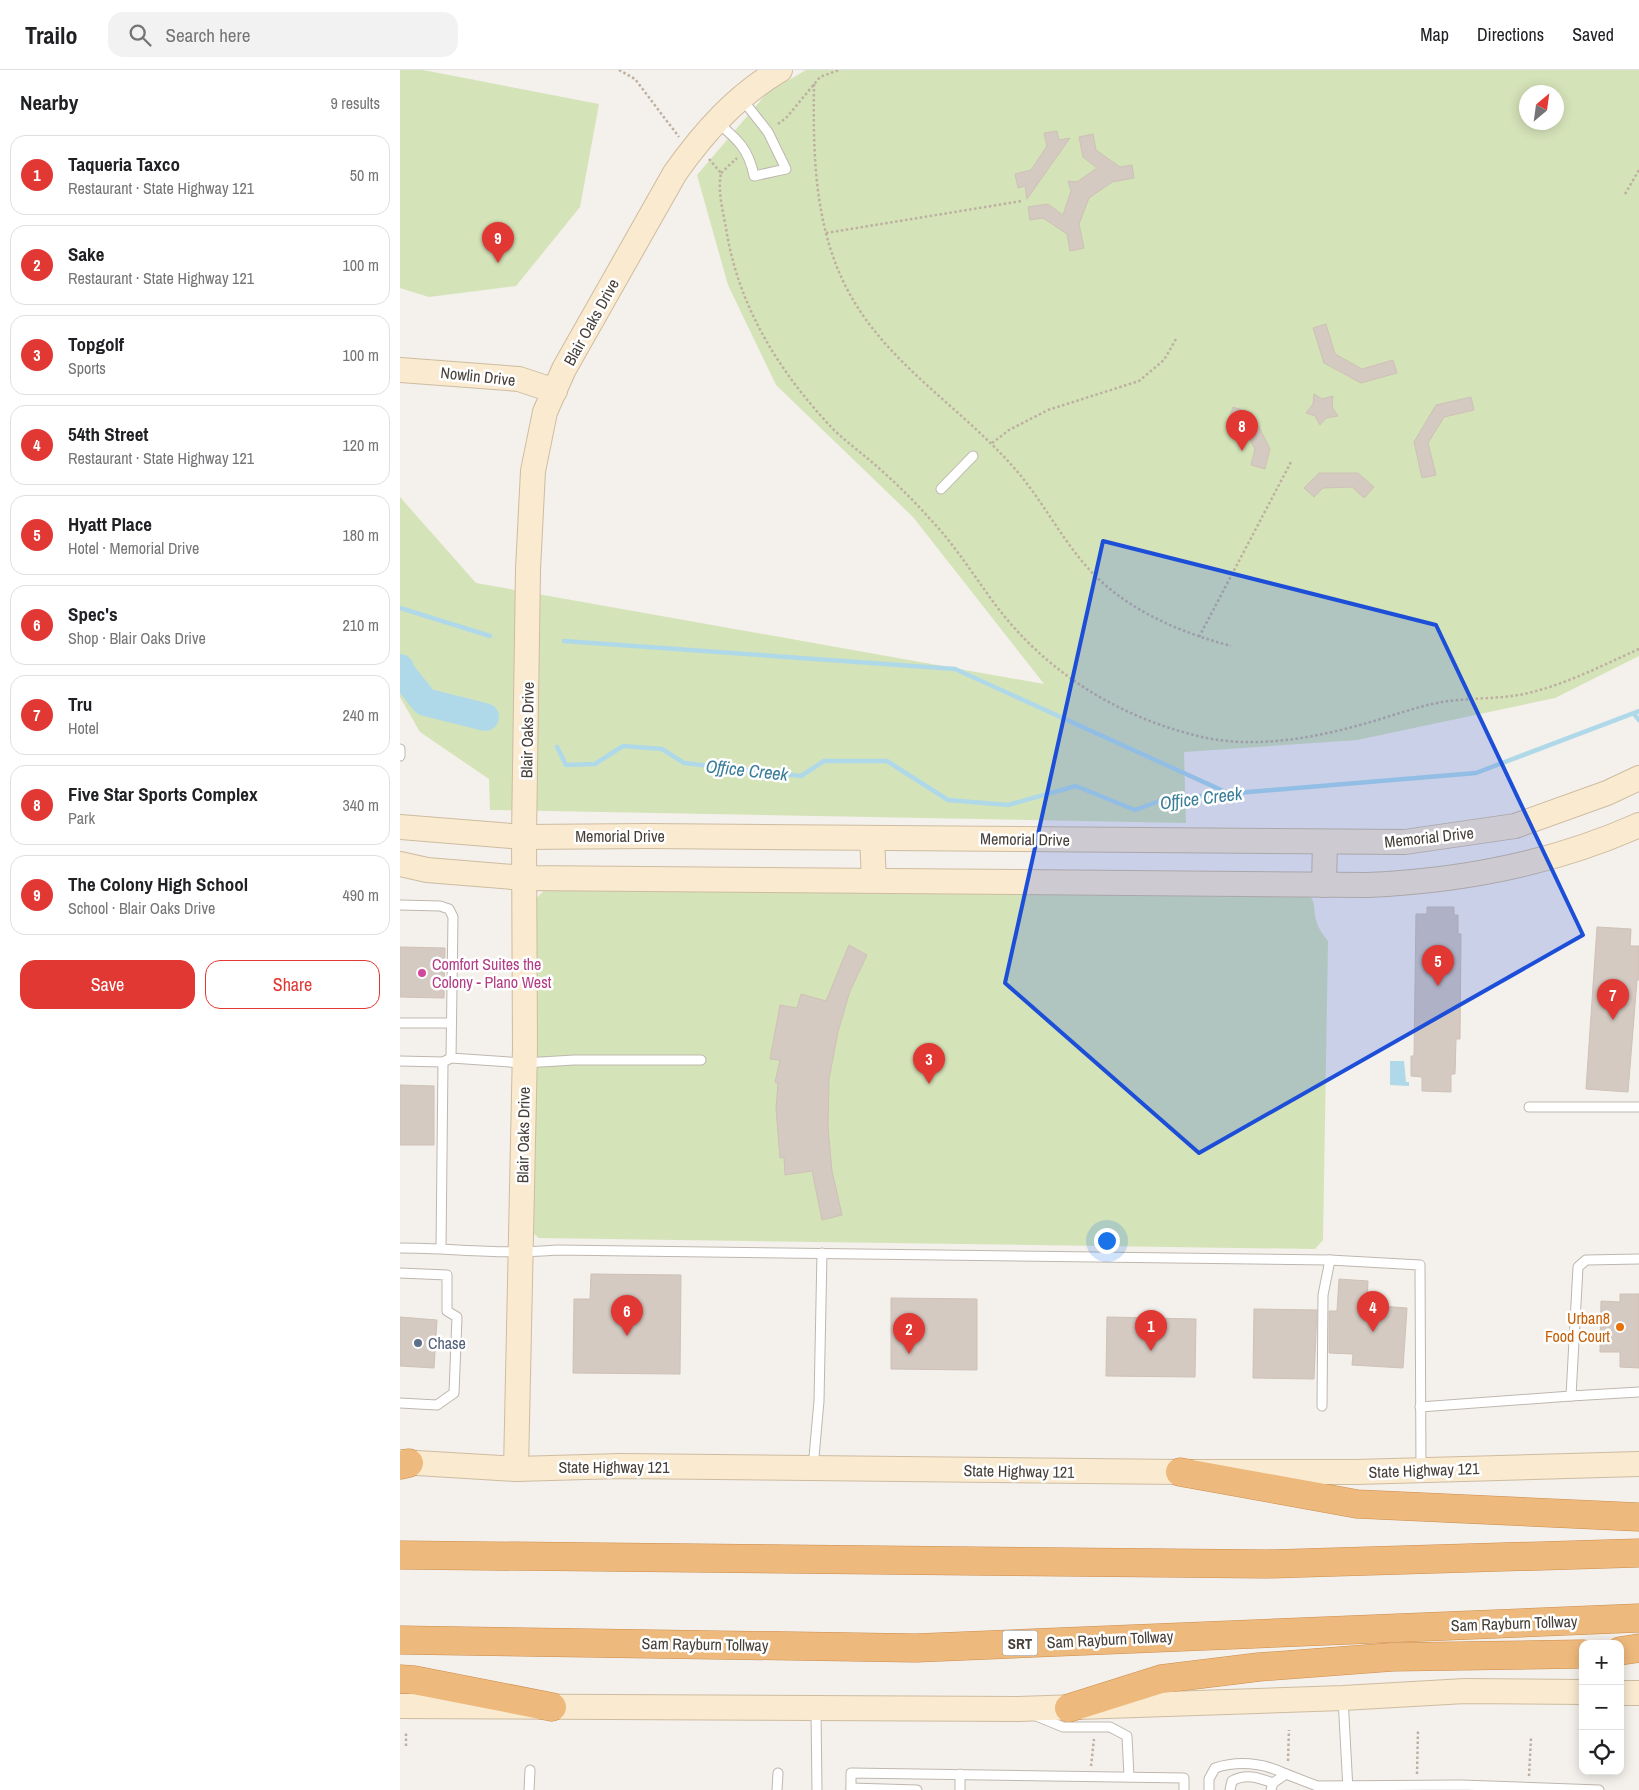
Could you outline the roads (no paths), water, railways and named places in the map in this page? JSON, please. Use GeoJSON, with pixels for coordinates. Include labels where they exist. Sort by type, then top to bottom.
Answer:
{"type":"FeatureCollection","features":[{"type":"Feature","properties":{"kind":"highway"},"geometry":{"type":"LineString","coordinates":[[1180,1472],[1357,1504],[1639,1517]]}},
{"type":"Feature","properties":{"kind":"highway"},"geometry":{"type":"LineString","coordinates":[[400,1555],[1267,1564],[1639,1554]]}},
{"type":"Feature","properties":{"kind":"highway","name":"Sam Rayburn Tollway"},"geometry":{"type":"LineString","coordinates":[[400,1640],[916,1648],[1639,1618]]}},
{"type":"Feature","properties":{"kind":"highway"},"geometry":{"type":"LineString","coordinates":[[1624,1650],[1639,1648]]}},
{"type":"Feature","properties":{"kind":"highway"},"geometry":{"type":"LineString","coordinates":[[1070,1708],[1161,1679],[1259,1666],[1392,1657],[1579,1654]]}},
{"type":"Feature","properties":{"kind":"highway"},"geometry":{"type":"LineString","coordinates":[[400,1679],[414,1680],[552,1707]]}},
{"type":"Feature","properties":{"kind":"street","name":"Blair Oaks Drive"},"geometry":{"type":"LineString","coordinates":[[516,1469],[522,1254],[524,837],[533,470],[546,412],[569,361],[675,173],[716,122],[741,97],[780,70]]}},
{"type":"Feature","properties":{"kind":"street","name":"Nowlin Drive"},"geometry":{"type":"LineString","coordinates":[[400,370],[519,379],[555,391]]}},
{"type":"Feature","properties":{"kind":"street","name":"Memorial Drive"},"geometry":{"type":"LineString","coordinates":[[400,827],[524,837],[1405,842],[1515,826],[1607,793],[1639,778]]}},
{"type":"Feature","properties":{"kind":"street"},"geometry":{"type":"LineString","coordinates":[[400,864],[427,870],[525,878],[1324,885],[1424,882],[1475,875],[1565,853],[1605,840],[1639,825]]}},
{"type":"Feature","properties":{"kind":"street"},"geometry":{"type":"LineString","coordinates":[[872,838],[874,880]]}},
{"type":"Feature","properties":{"kind":"street"},"geometry":{"type":"LineString","coordinates":[[1324,842],[1324,885]]}},
{"type":"Feature","properties":{"kind":"street","name":"State Highway 121"},"geometry":{"type":"LineString","coordinates":[[403,1463],[516,1469],[621,1466],[1180,1472],[1356,1472],[1639,1464]]}},
{"type":"Feature","properties":{"kind":"street"},"geometry":{"type":"LineString","coordinates":[[400,1706],[1018,1709],[1343,1698],[1465,1691],[1579,1692]]}},
{"type":"Feature","properties":{"kind":"street"},"geometry":{"type":"LineString","coordinates":[[1624,1693],[1639,1693]]}},
{"type":"Feature","properties":{"kind":"lane"},"geometry":{"type":"LineString","coordinates":[[716,122],[738,141],[751,158],[754,176],[786,169],[768,132],[741,97]]}},
{"type":"Feature","properties":{"kind":"lane"},"geometry":{"type":"LineString","coordinates":[[942,488],[973,456]]}},
{"type":"Feature","properties":{"kind":"lane"},"geometry":{"type":"LineString","coordinates":[[400,749],[400,756]]}},
{"type":"Feature","properties":{"kind":"lane"},"geometry":{"type":"LineString","coordinates":[[400,905],[440,906],[449,909],[453,918],[451,1023],[447,1060],[441,1248]]}},
{"type":"Feature","properties":{"kind":"lane"},"geometry":{"type":"LineString","coordinates":[[400,1023],[451,1023]]}},
{"type":"Feature","properties":{"kind":"lane"},"geometry":{"type":"LineString","coordinates":[[400,1061],[447,1060],[524,1063],[574,1060],[701,1060]]}},
{"type":"Feature","properties":{"kind":"lane"},"geometry":{"type":"LineString","coordinates":[[1528,1107],[1639,1106]]}},
{"type":"Feature","properties":{"kind":"lane"},"geometry":{"type":"LineString","coordinates":[[400,1248],[441,1248],[522,1254],[557,1250],[822,1253],[1330,1260],[1420,1265],[1422,1470]]}},
{"type":"Feature","properties":{"kind":"lane"},"geometry":{"type":"LineString","coordinates":[[813,1468],[819,1401],[822,1253]]}},
{"type":"Feature","properties":{"kind":"lane"},"geometry":{"type":"LineString","coordinates":[[1571,1396],[1578,1267],[1586,1260],[1639,1259]]}},
{"type":"Feature","properties":{"kind":"lane"},"geometry":{"type":"LineString","coordinates":[[1322,1406],[1323,1295],[1330,1260]]}},
{"type":"Feature","properties":{"kind":"lane"},"geometry":{"type":"LineString","coordinates":[[400,1274],[447,1275],[447,1311],[457,1318],[454,1393],[437,1405],[400,1403]]}},
{"type":"Feature","properties":{"kind":"lane"},"geometry":{"type":"LineString","coordinates":[[1420,1407],[1639,1392]]}},
{"type":"Feature","properties":{"kind":"lane"},"geometry":{"type":"LineString","coordinates":[[1343,1698],[1348,1788]]}},
{"type":"Feature","properties":{"kind":"lane"},"geometry":{"type":"LineString","coordinates":[[816,1709],[817,1790]]}},
{"type":"Feature","properties":{"kind":"lane"},"geometry":{"type":"LineString","coordinates":[[1018,1709],[1063,1727],[1110,1727],[1128,1736],[1129,1777]]}},
{"type":"Feature","properties":{"kind":"lane"},"geometry":{"type":"LineString","coordinates":[[1209,1790],[1210,1779],[1215,1768],[1228,1764],[1267,1765],[1317,1788],[1417,1786],[1599,1790]]}},
{"type":"Feature","properties":{"kind":"lane"},"geometry":{"type":"LineString","coordinates":[[529,1790],[530,1770]]}},
{"type":"Feature","properties":{"kind":"lane"},"geometry":{"type":"LineString","coordinates":[[777,1790],[778,1773]]}},
{"type":"Feature","properties":{"kind":"lane"},"geometry":{"type":"LineString","coordinates":[[917,1790],[851,1789],[851,1773],[1184,1778],[1184,1790]]}},
{"type":"Feature","properties":{"kind":"lane"},"geometry":{"type":"LineString","coordinates":[[960,1774],[960,1790]]}},
{"type":"Feature","properties":{"kind":"lane"},"geometry":{"type":"LineString","coordinates":[[1230,1790],[1232,1781],[1240,1776],[1259,1778],[1272,1787],[1286,1774]]}},
{"type":"Feature","properties":{"kind":"water"},"geometry":{"type":"Polygon","coordinates":[[[1390,1061],[1404,1061],[1406,1082],[1409,1082],[1409,1086],[1390,1085],[1390,1061]]]}},
{"type":"Feature","properties":{"kind":"waterway"},"geometry":{"type":"LineString","coordinates":[[400,608],[490,636]]}},
{"type":"Feature","properties":{"kind":"waterway"},"geometry":{"type":"LineString","coordinates":[[564,641],[955,669],[1230,794]]}},
{"type":"Feature","properties":{"kind":"waterway","name":"Office Creek"},"geometry":{"type":"LineString","coordinates":[[400,668],[401,672],[425,702],[485,717]]}},
{"type":"Feature","properties":{"kind":"waterway","name":"Office Creek"},"geometry":{"type":"LineString","coordinates":[[557,747],[566,765],[595,764],[623,746],[662,749],[684,763],[801,776],[824,761],[887,761],[948,800],[1008,805],[1076,786],[1135,810],[1165,799],[1476,773],[1639,711]]}},
{"type":"Feature","properties":{"kind":"waterway"},"geometry":{"type":"LineString","coordinates":[[1634,714],[1639,720]]}},
{"type":"Feature","properties":{"kind":"place","name":"The Colony High School"},"geometry":{"type":"Point","coordinates":[498,263]}},
{"type":"Feature","properties":{"kind":"place","name":"Five Star Sports Complex"},"geometry":{"type":"Point","coordinates":[1242,451]}},
{"type":"Feature","properties":{"kind":"place","name":"Comfort Suites the Colony - Plano West"},"geometry":{"type":"Point","coordinates":[422,973]}},
{"type":"Feature","properties":{"kind":"place","name":"Hyatt Place"},"geometry":{"type":"Point","coordinates":[1438,986]}},
{"type":"Feature","properties":{"kind":"place","name":"Tru"},"geometry":{"type":"Point","coordinates":[1613,1020]}},
{"type":"Feature","properties":{"kind":"place","name":"Topgolf"},"geometry":{"type":"Point","coordinates":[929,1084]}},
{"type":"Feature","properties":{"kind":"place","name":"Urban8 Food Court"},"geometry":{"type":"Point","coordinates":[1620,1327]}},
{"type":"Feature","properties":{"kind":"place","name":"54th Street"},"geometry":{"type":"Point","coordinates":[1373,1332]}},
{"type":"Feature","properties":{"kind":"place","name":"Spec's"},"geometry":{"type":"Point","coordinates":[627,1336]}},
{"type":"Feature","properties":{"kind":"place","name":"Chase"},"geometry":{"type":"Point","coordinates":[418,1343]}},
{"type":"Feature","properties":{"kind":"place","name":"Taqueria Taxco"},"geometry":{"type":"Point","coordinates":[1151,1351]}},
{"type":"Feature","properties":{"kind":"place","name":"Sake"},"geometry":{"type":"Point","coordinates":[909,1354]}}]}
